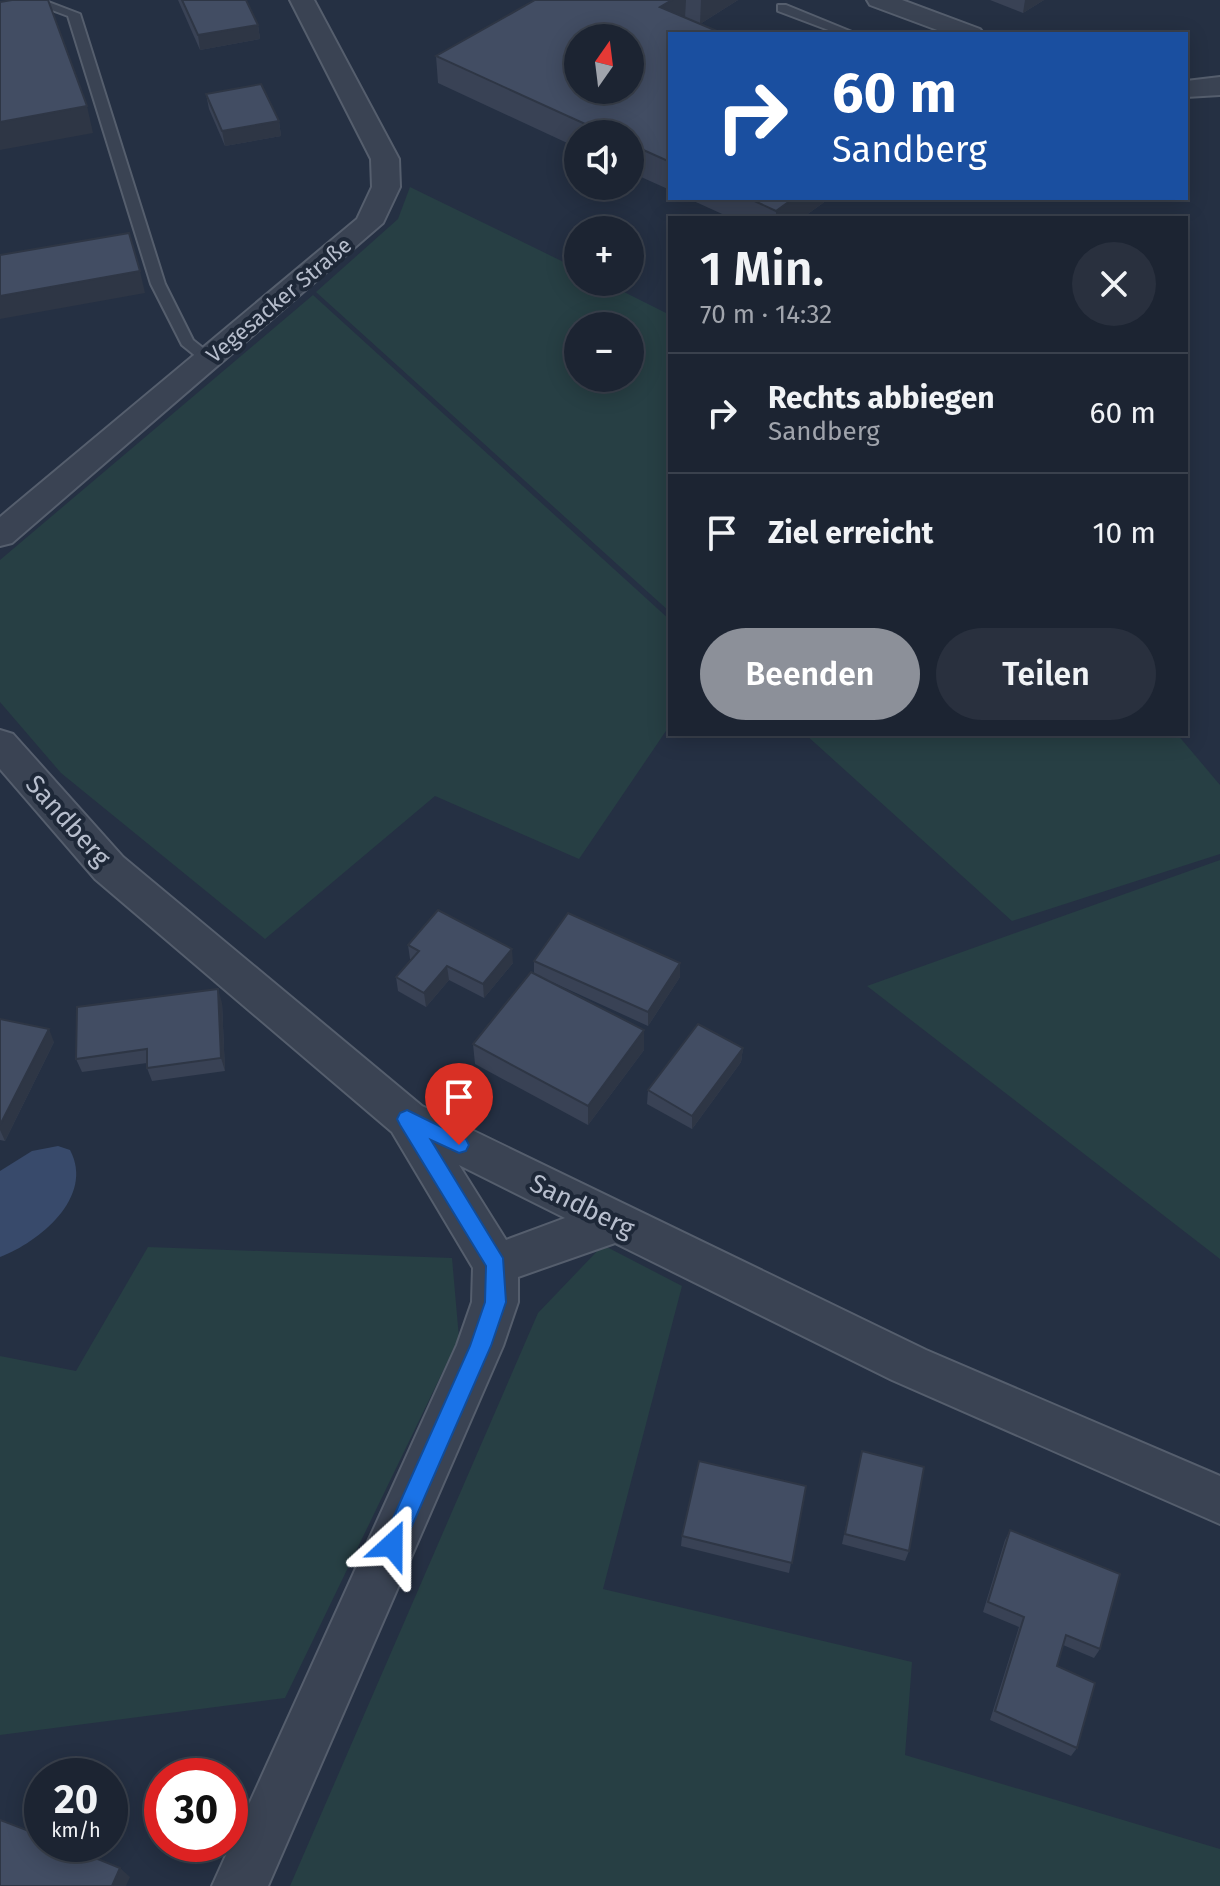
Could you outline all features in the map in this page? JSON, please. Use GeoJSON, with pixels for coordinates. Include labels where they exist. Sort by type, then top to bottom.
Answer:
{"type":"FeatureCollection","features":[{"type":"Feature","properties":{"kind":"street","name":"Vegesacker Straße"},"geometry":{"type":"LineString","coordinates":[[0,535],[369,223],[386,187],[385,159],[302,0]]}},
{"type":"Feature","properties":{"kind":"street"},"geometry":{"type":"LineString","coordinates":[[879,0],[966,32]]}},
{"type":"Feature","properties":{"kind":"street"},"geometry":{"type":"LineString","coordinates":[[1188,89],[1214,89],[1220,85]]}},
{"type":"Feature","properties":{"kind":"street","name":"Sandberg"},"geometry":{"type":"LineString","coordinates":[[0,744],[109,868],[407,1119],[909,1365],[1220,1500]]}},
{"type":"Feature","properties":{"kind":"street"},"geometry":{"type":"LineString","coordinates":[[240,1886],[480,1346],[495,1302],[496,1265],[407,1119]]}},
{"type":"Feature","properties":{"kind":"street"},"geometry":{"type":"LineString","coordinates":[[496,1265],[558,1240],[616,1223]]}},
{"type":"Feature","properties":{"kind":"lane"},"geometry":{"type":"LineString","coordinates":[[31,0],[74,14],[158,284],[187,342],[208,359]]}},
{"type":"Feature","properties":{"kind":"lane"},"geometry":{"type":"LineString","coordinates":[[782,8],[846,32]]}},
{"type":"Feature","properties":{"kind":"green space"},"geometry":{"type":"Polygon","coordinates":[[[410,187],[564,262],[564,296],[632,296],[668,314],[668,610],[316,292],[398,219],[410,187]]]}},
{"type":"Feature","properties":{"kind":"green space"},"geometry":{"type":"Polygon","coordinates":[[[313,295],[668,618],[668,728],[579,859],[435,796],[265,939],[61,773],[0,702],[0,560],[313,295]]]}},
{"type":"Feature","properties":{"kind":"green space"},"geometry":{"type":"Polygon","coordinates":[[[807,736],[1179,736],[1220,785],[1220,854],[1012,921],[807,736]]]}},
{"type":"Feature","properties":{"kind":"green space"},"geometry":{"type":"Polygon","coordinates":[[[1220,860],[1220,1259],[867,986],[1220,860]]]}},
{"type":"Feature","properties":{"kind":"green space"},"geometry":{"type":"Polygon","coordinates":[[[603,1245],[682,1286],[603,1589],[912,1662],[905,1755],[1220,1849],[1220,1886],[290,1886],[538,1313],[603,1245]]]}},
{"type":"Feature","properties":{"kind":"green space"},"geometry":{"type":"Polygon","coordinates":[[[148,1247],[452,1258],[459,1338],[285,1698],[0,1735],[0,1356],[76,1371],[148,1247]]]}},
{"type":"Feature","properties":{"kind":"water"},"geometry":{"type":"Polygon","coordinates":[[[58,1146],[70,1150],[76,1167],[75,1184],[69,1201],[46,1229],[31,1241],[0,1257],[0,1171],[32,1151],[58,1146]]]}},
{"type":"Feature","properties":{"kind":"building"},"geometry":{"type":"Polygon","coordinates":[[[48,0],[87,106],[0,122],[0,2],[48,0]]]}},
{"type":"Feature","properties":{"kind":"building"},"geometry":{"type":"Polygon","coordinates":[[[182,0],[246,0],[258,25],[198,35],[182,0]]]}},
{"type":"Feature","properties":{"kind":"building"},"geometry":{"type":"Polygon","coordinates":[[[535,0],[672,0],[660,7],[719,32],[668,32],[668,161],[644,150],[644,120],[576,120],[436,56],[535,0]]]}},
{"type":"Feature","properties":{"kind":"building"},"geometry":{"type":"Polygon","coordinates":[[[261,84],[279,121],[222,131],[206,94],[261,84]]]}},
{"type":"Feature","properties":{"kind":"building"},"geometry":{"type":"Polygon","coordinates":[[[752,200],[791,200],[776,211],[752,200]]]}},
{"type":"Feature","properties":{"kind":"building"},"geometry":{"type":"Polygon","coordinates":[[[129,233],[140,271],[0,296],[0,255],[129,233]]]}},
{"type":"Feature","properties":{"kind":"building"},"geometry":{"type":"Polygon","coordinates":[[[438,910],[512,949],[483,984],[447,966],[424,993],[396,977],[419,951],[408,945],[438,910]]]}},
{"type":"Feature","properties":{"kind":"building"},"geometry":{"type":"Polygon","coordinates":[[[568,913],[680,963],[648,1012],[534,961],[568,913]]]}},
{"type":"Feature","properties":{"kind":"building"},"geometry":{"type":"Polygon","coordinates":[[[531,972],[644,1030],[588,1106],[473,1044],[531,972]]]}},
{"type":"Feature","properties":{"kind":"building"},"geometry":{"type":"Polygon","coordinates":[[[218,989],[221,1058],[147,1068],[147,1049],[76,1059],[77,1007],[218,989]]]}},
{"type":"Feature","properties":{"kind":"building"},"geometry":{"type":"Polygon","coordinates":[[[0,1019],[49,1029],[0,1125],[0,1019]]]}},
{"type":"Feature","properties":{"kind":"building"},"geometry":{"type":"Polygon","coordinates":[[[698,1024],[743,1048],[692,1116],[648,1090],[698,1024]]]}},
{"type":"Feature","properties":{"kind":"building"},"geometry":{"type":"Polygon","coordinates":[[[862,1451],[924,1467],[909,1551],[845,1534],[862,1451]]]}},
{"type":"Feature","properties":{"kind":"building"},"geometry":{"type":"Polygon","coordinates":[[[699,1461],[806,1486],[792,1563],[682,1536],[699,1461]]]}},
{"type":"Feature","properties":{"kind":"building"},"geometry":{"type":"Polygon","coordinates":[[[1010,1530],[1120,1574],[1100,1649],[1066,1635],[1057,1666],[1095,1683],[1077,1748],[995,1711],[1024,1617],[988,1602],[1010,1530]]]}},
{"type":"Feature","properties":{"kind":"building"},"geometry":{"type":"Polygon","coordinates":[[[0,1820],[24,1829],[24,1862],[105,1862],[120,1868],[112,1886],[0,1886],[0,1820]]]}},
{"type":"Feature","properties":{"kind":"route"},"geometry":{"type":"LineString","coordinates":[[392,1545],[480,1346],[495,1302],[496,1265],[407,1119],[459,1145]]}}]}
